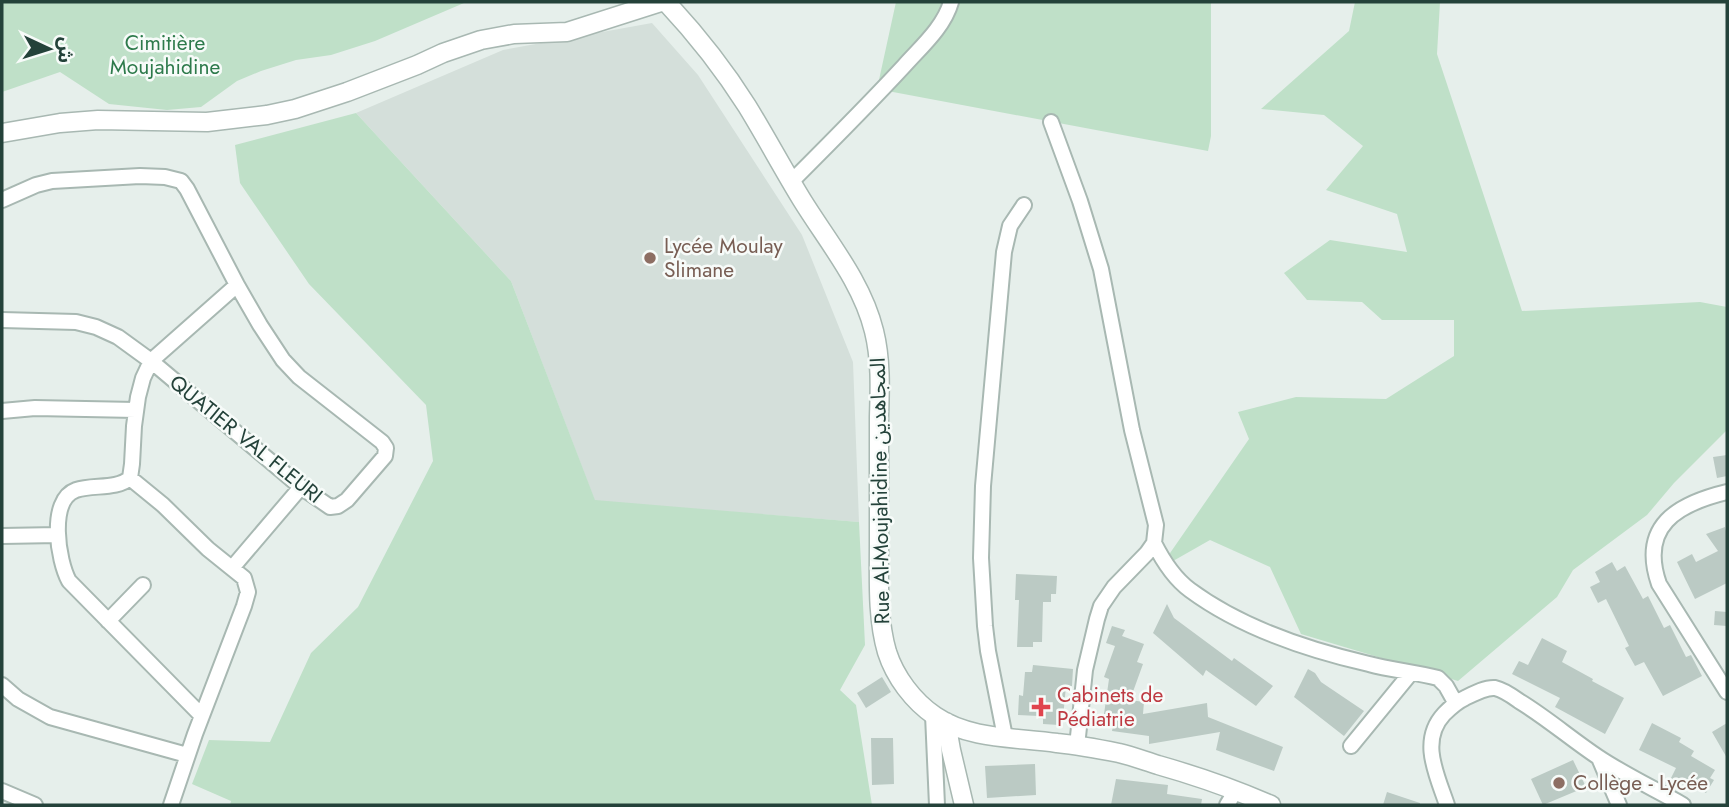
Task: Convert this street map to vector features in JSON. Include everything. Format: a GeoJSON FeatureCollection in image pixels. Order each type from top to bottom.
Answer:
{"type":"FeatureCollection","features":[{"type":"Feature","properties":{"kind":"street"},"geometry":{"type":"LineString","coordinates":[[2,133],[60,123],[98,120],[207,122],[267,115],[347,92],[481,40],[514,34],[567,32],[664,2]]}},
{"type":"Feature","properties":{"kind":"street","name":"Rue Al-Moujahidine المجاهدين"},"geometry":{"type":"LineString","coordinates":[[664,2],[692,30],[747,107],[847,270],[874,331],[879,370],[880,604],[884,637],[891,662],[902,683],[940,718],[960,729],[1119,753],[1210,780],[1232,798],[1271,805]]}},
{"type":"Feature","properties":{"kind":"street"},"geometry":{"type":"LineString","coordinates":[[791,182],[930,38],[947,14],[951,2]]}},
{"type":"Feature","properties":{"kind":"street"},"geometry":{"type":"LineString","coordinates":[[1051,122],[1101,269],[1132,430],[1156,525],[1154,543],[1114,587],[1101,606],[1092,633],[1085,670],[1077,746]]}},
{"type":"Feature","properties":{"kind":"street","name":"QUATIER VAL FLEURI"},"geometry":{"type":"LineString","coordinates":[[2,200],[51,181],[140,176],[173,178],[183,183],[237,285],[283,360],[299,377],[382,442],[386,448],[385,456],[347,500],[338,506],[330,507],[301,488],[152,361],[118,337],[85,324],[65,321],[2,320]]}},
{"type":"Feature","properties":{"kind":"street"},"geometry":{"type":"LineString","coordinates":[[1005,737],[991,675],[985,626],[981,558],[982,511],[1002,265],[1010,226],[1024,205]]}},
{"type":"Feature","properties":{"kind":"street"},"geometry":{"type":"LineString","coordinates":[[130,478],[136,410],[144,378],[152,361],[237,285]]}},
{"type":"Feature","properties":{"kind":"street"},"geometry":{"type":"LineString","coordinates":[[2,411],[35,408],[136,410]]}},
{"type":"Feature","properties":{"kind":"street"},"geometry":{"type":"LineString","coordinates":[[130,478],[119,484],[81,489],[68,494],[60,506],[58,535],[67,578],[202,716]]}},
{"type":"Feature","properties":{"kind":"street"},"geometry":{"type":"LineString","coordinates":[[130,478],[247,582],[247,597],[187,755],[171,805]]}},
{"type":"Feature","properties":{"kind":"street"},"geometry":{"type":"LineString","coordinates":[[232,568],[301,488]]}},
{"type":"Feature","properties":{"kind":"street"},"geometry":{"type":"LineString","coordinates":[[1727,492],[1688,504],[1667,521],[1655,539],[1653,555],[1659,584],[1727,692]]}},
{"type":"Feature","properties":{"kind":"street"},"geometry":{"type":"LineString","coordinates":[[2,536],[58,535]]}},
{"type":"Feature","properties":{"kind":"street"},"geometry":{"type":"LineString","coordinates":[[1154,543],[1166,563],[1188,588],[1238,619],[1342,657],[1438,678],[1446,685],[1455,702]]}},
{"type":"Feature","properties":{"kind":"street"},"geometry":{"type":"LineString","coordinates":[[108,621],[143,585]]}},
{"type":"Feature","properties":{"kind":"street"},"geometry":{"type":"LineString","coordinates":[[1351,746],[1410,674]]}},
{"type":"Feature","properties":{"kind":"street"},"geometry":{"type":"LineString","coordinates":[[2,685],[18,699],[50,717],[187,755]]}},
{"type":"Feature","properties":{"kind":"street"},"geometry":{"type":"LineString","coordinates":[[1447,805],[1434,766],[1431,742],[1436,724],[1455,702],[1492,688],[1499,689],[1542,716],[1599,758],[1683,805]]}},
{"type":"Feature","properties":{"kind":"street"},"geometry":{"type":"LineString","coordinates":[[937,805],[940,718]]}},
{"type":"Feature","properties":{"kind":"street"},"geometry":{"type":"LineString","coordinates":[[940,718],[949,742],[964,805]]}},
{"type":"Feature","properties":{"kind":"street"},"geometry":{"type":"LineString","coordinates":[[1599,758],[1619,805]]}},
{"type":"Feature","properties":{"kind":"street"},"geometry":{"type":"LineString","coordinates":[[2,791],[35,805]]}},
{"type":"Feature","properties":{"kind":"shaded area","name":"Lycée Moulay Slimane"},"geometry":{"type":"Polygon","coordinates":[[[652,23],[698,75],[802,235],[853,362],[859,522],[595,501],[511,281],[356,113],[503,50],[652,23]]]}},
{"type":"Feature","properties":{"kind":"green space","name":"Cimitière Moujahidine"},"geometry":{"type":"Polygon","coordinates":[[[2,2],[526,2],[464,3],[375,41],[331,55],[296,60],[261,71],[237,81],[201,107],[167,110],[109,104],[60,72],[2,92],[2,2]]]}},
{"type":"Feature","properties":{"kind":"green space"},"geometry":{"type":"Polygon","coordinates":[[[896,2],[1211,2],[1211,136],[1208,151],[877,89],[896,2]]]}},
{"type":"Feature","properties":{"kind":"green space"},"geometry":{"type":"Polygon","coordinates":[[[1355,2],[1440,2],[1437,54],[1522,311],[1700,302],[1727,307],[1727,430],[1674,483],[1647,515],[1573,570],[1557,597],[1458,681],[1301,634],[1270,567],[1210,540],[1159,569],[1249,439],[1238,412],[1296,397],[1386,399],[1454,356],[1454,320],[1382,320],[1362,302],[1307,300],[1284,273],[1330,240],[1407,252],[1397,214],[1326,190],[1363,146],[1324,115],[1261,109],[1349,31],[1355,2]]]}},
{"type":"Feature","properties":{"kind":"green space"},"geometry":{"type":"Polygon","coordinates":[[[356,113],[511,281],[595,500],[859,522],[865,645],[840,690],[856,705],[872,805],[230,805],[231,801],[192,784],[209,740],[270,742],[311,653],[358,607],[433,461],[426,405],[309,284],[240,183],[235,145],[356,113]]]}},
{"type":"Feature","properties":{"kind":"building"},"geometry":{"type":"Polygon","coordinates":[[[1727,455],[1727,476],[1717,478],[1713,457],[1727,455]]]}},
{"type":"Feature","properties":{"kind":"building"},"geometry":{"type":"Polygon","coordinates":[[[1725,527],[1727,583],[1695,599],[1677,562],[1692,554],[1696,562],[1718,551],[1706,534],[1725,527]]]}},
{"type":"Feature","properties":{"kind":"building"},"geometry":{"type":"Polygon","coordinates":[[[1612,562],[1617,571],[1625,566],[1643,599],[1648,596],[1664,628],[1670,625],[1686,657],[1691,655],[1702,676],[1663,696],[1644,662],[1635,666],[1625,648],[1629,646],[1606,599],[1598,603],[1590,587],[1600,582],[1595,572],[1612,562]]]}},
{"type":"Feature","properties":{"kind":"building"},"geometry":{"type":"Polygon","coordinates":[[[1016,574],[1057,576],[1056,594],[1051,594],[1051,602],[1043,602],[1042,642],[1033,642],[1033,647],[1017,647],[1019,600],[1015,600],[1016,574]]]}},
{"type":"Feature","properties":{"kind":"building"},"geometry":{"type":"Polygon","coordinates":[[[1167,604],[1174,618],[1232,661],[1234,658],[1273,686],[1256,706],[1206,670],[1203,676],[1153,633],[1167,604]]]}},
{"type":"Feature","properties":{"kind":"building"},"geometry":{"type":"Polygon","coordinates":[[[1715,611],[1727,612],[1727,626],[1714,625],[1715,611]]]}},
{"type":"Feature","properties":{"kind":"building"},"geometry":{"type":"Polygon","coordinates":[[[1112,626],[1125,630],[1122,636],[1144,644],[1137,662],[1143,664],[1130,700],[1144,702],[1143,714],[1207,703],[1208,717],[1283,747],[1274,771],[1216,750],[1220,732],[1149,744],[1149,736],[1112,731],[1115,716],[1104,714],[1109,679],[1104,677],[1115,646],[1106,643],[1112,626]]]}},
{"type":"Feature","properties":{"kind":"building"},"geometry":{"type":"Polygon","coordinates":[[[1542,638],[1567,651],[1562,662],[1624,698],[1605,734],[1555,707],[1560,698],[1512,674],[1519,661],[1528,665],[1542,638]]]}},
{"type":"Feature","properties":{"kind":"building"},"geometry":{"type":"Polygon","coordinates":[[[1033,665],[1073,669],[1072,686],[1066,686],[1063,718],[1059,718],[1059,725],[1043,724],[1043,719],[1038,719],[1039,716],[1018,715],[1019,695],[1023,696],[1025,672],[1032,672],[1033,665]]]}},
{"type":"Feature","properties":{"kind":"building"},"geometry":{"type":"Polygon","coordinates":[[[1308,669],[1315,673],[1321,682],[1364,711],[1344,736],[1294,697],[1308,669]]]}},
{"type":"Feature","properties":{"kind":"building"},"geometry":{"type":"Polygon","coordinates":[[[882,677],[891,692],[866,708],[857,693],[882,677]]]}},
{"type":"Feature","properties":{"kind":"building"},"geometry":{"type":"Polygon","coordinates":[[[1652,723],[1681,738],[1679,742],[1694,751],[1691,756],[1715,770],[1710,778],[1714,780],[1706,793],[1691,784],[1689,788],[1671,778],[1676,768],[1639,750],[1652,723]]]}},
{"type":"Feature","properties":{"kind":"building"},"geometry":{"type":"Polygon","coordinates":[[[1727,723],[1727,758],[1712,732],[1727,723]]]}},
{"type":"Feature","properties":{"kind":"building"},"geometry":{"type":"Polygon","coordinates":[[[871,738],[893,738],[894,784],[872,785],[871,738]]]}},
{"type":"Feature","properties":{"kind":"building","name":"Collège - Lycée"},"geometry":{"type":"Polygon","coordinates":[[[1573,760],[1586,787],[1543,805],[1531,779],[1573,760]]]}},
{"type":"Feature","properties":{"kind":"building"},"geometry":{"type":"Polygon","coordinates":[[[1035,764],[1036,795],[987,798],[985,766],[1035,764]]]}},
{"type":"Feature","properties":{"kind":"building"},"geometry":{"type":"Polygon","coordinates":[[[1116,779],[1168,785],[1167,794],[1202,799],[1201,805],[1111,805],[1116,779]]]}},
{"type":"Feature","properties":{"kind":"building"},"geometry":{"type":"Polygon","coordinates":[[[1387,792],[1420,803],[1420,805],[1383,805],[1387,792]]]}},
{"type":"Feature","properties":{"kind":"place","name":"Lycée Moulay Slimane"},"geometry":{"type":"Point","coordinates":[650,258]}},
{"type":"Feature","properties":{"kind":"place","name":"Cabinets de Pédiatrie"},"geometry":{"type":"Point","coordinates":[1041,707]}},
{"type":"Feature","properties":{"kind":"place","name":"Collège - Lycée"},"geometry":{"type":"Point","coordinates":[1559,783]}}]}
